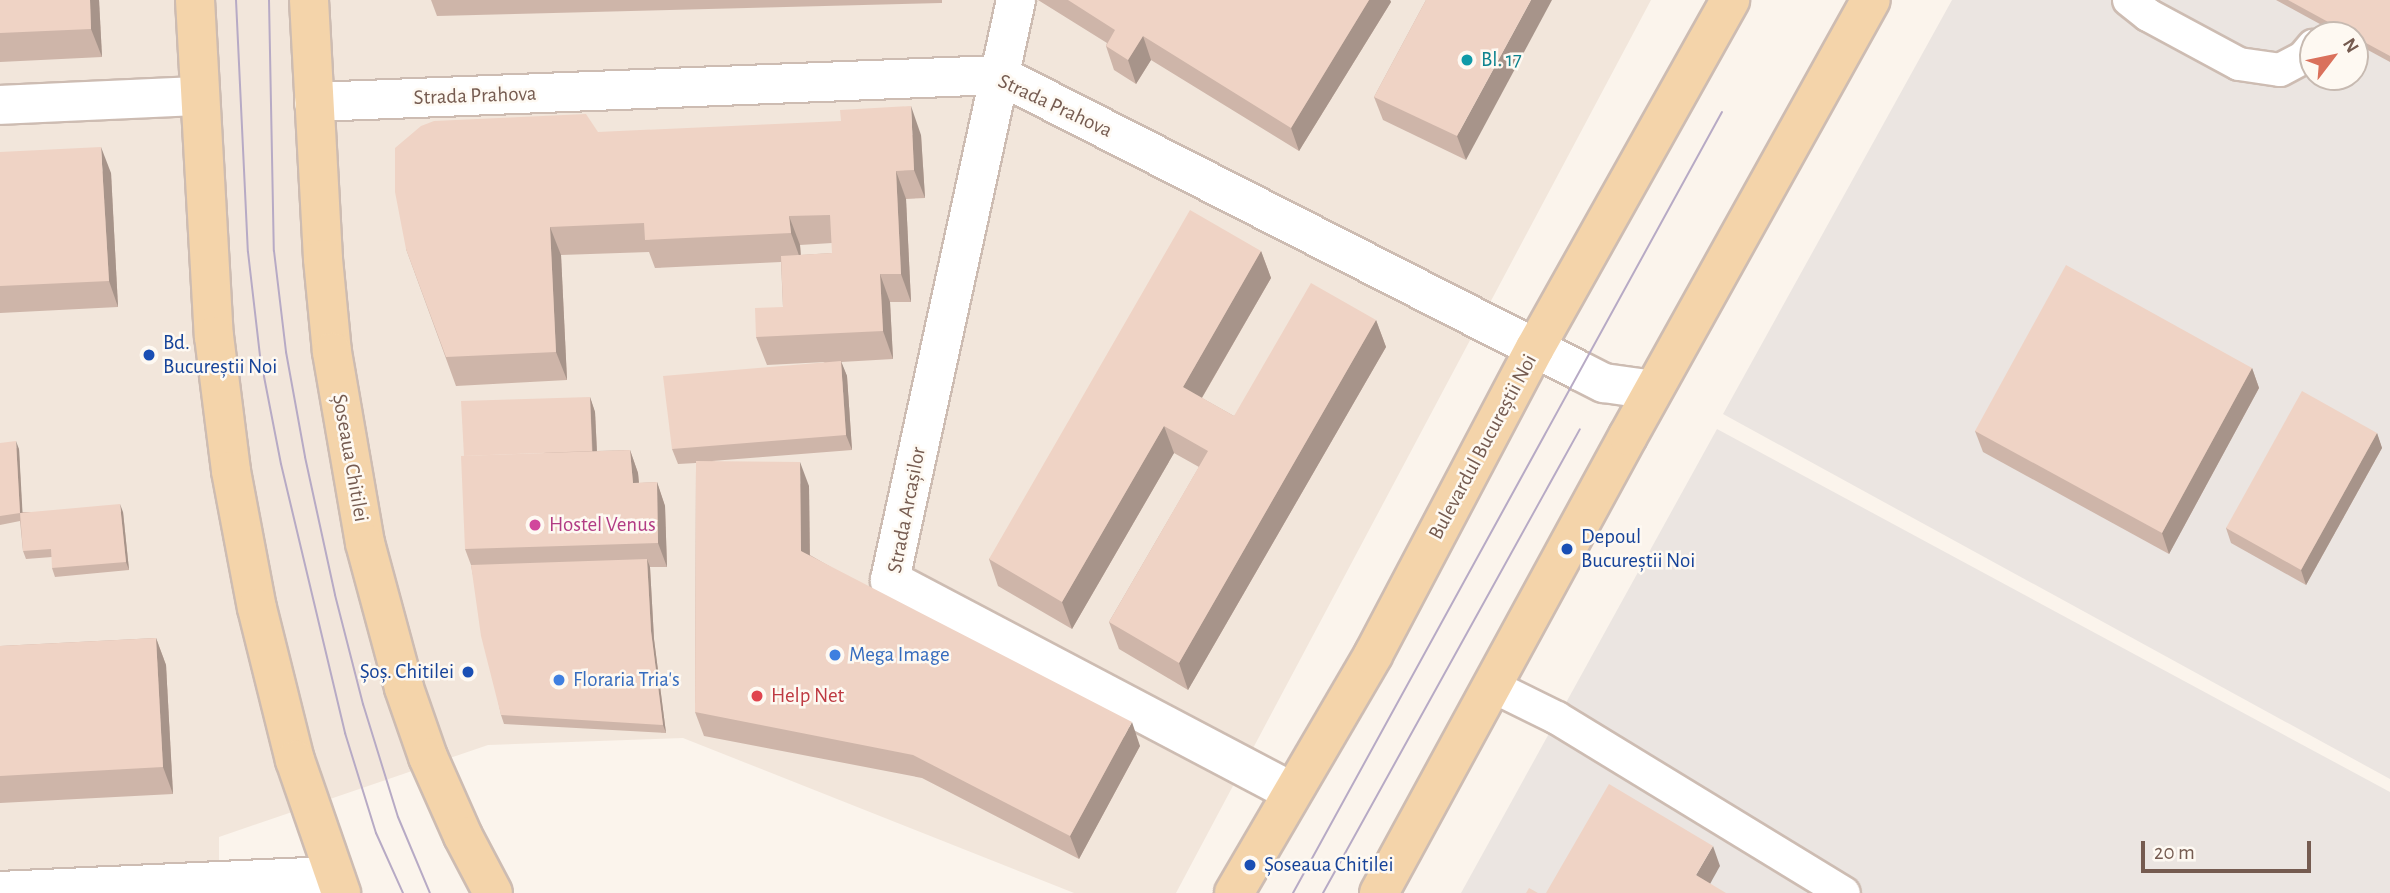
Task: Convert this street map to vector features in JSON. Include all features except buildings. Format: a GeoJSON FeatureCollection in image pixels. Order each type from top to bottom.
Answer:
{"type":"FeatureCollection","features":[{"type":"Feature","properties":{"kind":"main road"},"geometry":{"type":"LineString","coordinates":[[195,0],[214,336],[231,471],[257,608],[295,760],[337,885]]}},
{"type":"Feature","properties":{"kind":"main road","name":"Șoseaua Chitilei"},"geometry":{"type":"LineString","coordinates":[[309,0],[323,259],[332,352],[365,543],[404,688],[428,757],[493,893]]}},
{"type":"Feature","properties":{"kind":"main road","name":"Bulevardul Bucureștii Noi"},"geometry":{"type":"LineString","coordinates":[[1234,893],[1291,791],[1373,655],[1535,348],[1730,0]]}},
{"type":"Feature","properties":{"kind":"main road"},"geometry":{"type":"LineString","coordinates":[[1380,893],[1653,390],[1871,0]]}},
{"type":"Feature","properties":{"kind":"street","name":"Strada Arcașilor"},"geometry":{"type":"LineString","coordinates":[[1016,0],[890,580],[1291,791]]}},
{"type":"Feature","properties":{"kind":"street","name":"Strada Prahova"},"geometry":{"type":"LineString","coordinates":[[314,102],[999,75],[1604,383],[1653,390]]}},
{"type":"Feature","properties":{"kind":"street"},"geometry":{"type":"LineString","coordinates":[[0,105],[200,96]]}},
{"type":"Feature","properties":{"kind":"street"},"geometry":{"type":"LineString","coordinates":[[0,891],[337,885]]}},
{"type":"Feature","properties":{"kind":"lane"},"geometry":{"type":"LineString","coordinates":[[2129,0],[2148,15],[2239,64],[2280,70],[2299,60]]}},
{"type":"Feature","properties":{"kind":"lane"},"geometry":{"type":"LineString","coordinates":[[1492,686],[1557,718],[1844,893]]}},
{"type":"Feature","properties":{"kind":"shaded area"},"geometry":{"type":"Polygon","coordinates":[[[0,0],[1651,0],[1176,893],[1074,893],[683,738],[488,745],[219,837],[219,893],[0,893],[0,0]]]}},
{"type":"Feature","properties":{"kind":"shaded area"},"geometry":{"type":"Polygon","coordinates":[[[1952,0],[2390,0],[2390,779],[1723,414],[1952,0]]]}},
{"type":"Feature","properties":{"kind":"shaded area"},"geometry":{"type":"Polygon","coordinates":[[[1717,429],[2390,792],[2390,893],[1461,893],[1717,429]]]}},
{"type":"Feature","properties":{"kind":"tram line"},"geometry":{"type":"LineString","coordinates":[[236,0],[248,252],[260,356],[281,464],[345,733],[376,833],[403,893]]}},
{"type":"Feature","properties":{"kind":"tram line"},"geometry":{"type":"LineString","coordinates":[[269,0],[274,251],[286,352],[305,457],[335,595],[363,704],[398,817],[430,893]]}},
{"type":"Feature","properties":{"kind":"tram line"},"geometry":{"type":"LineString","coordinates":[[1293,893],[1722,112]]}},
{"type":"Feature","properties":{"kind":"tram line"},"geometry":{"type":"LineString","coordinates":[[1323,893],[1580,429]]}},
{"type":"Feature","properties":{"kind":"place","name":"Bl. 17"},"geometry":{"type":"Point","coordinates":[1467,60]}},
{"type":"Feature","properties":{"kind":"place","name":"Bd. Bucureștii Noi"},"geometry":{"type":"Point","coordinates":[149,355]}},
{"type":"Feature","properties":{"kind":"place","name":"Hostel Venus"},"geometry":{"type":"Point","coordinates":[535,525]}},
{"type":"Feature","properties":{"kind":"place","name":"Depoul Bucureștii Noi"},"geometry":{"type":"Point","coordinates":[1567,549]}},
{"type":"Feature","properties":{"kind":"place","name":"Mega Image"},"geometry":{"type":"Point","coordinates":[835,655]}},
{"type":"Feature","properties":{"kind":"place","name":"Șoș. Chitilei"},"geometry":{"type":"Point","coordinates":[468,672]}},
{"type":"Feature","properties":{"kind":"place","name":"Floraria Tria's"},"geometry":{"type":"Point","coordinates":[559,680]}},
{"type":"Feature","properties":{"kind":"place","name":"Help Net"},"geometry":{"type":"Point","coordinates":[757,696]}},
{"type":"Feature","properties":{"kind":"place","name":"Șoseaua Chitilei"},"geometry":{"type":"Point","coordinates":[1250,865]}}]}
